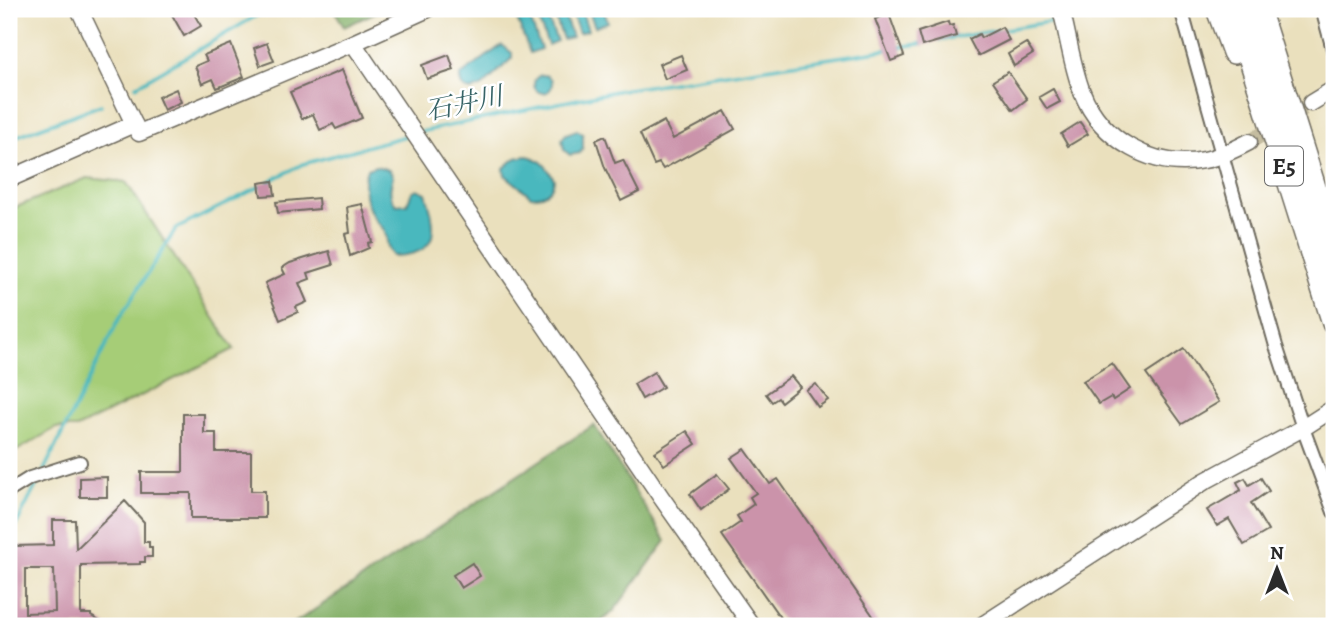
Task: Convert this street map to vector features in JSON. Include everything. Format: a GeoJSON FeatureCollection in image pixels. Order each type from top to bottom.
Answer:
{"type":"FeatureCollection","features":[{"type":"Feature","properties":{"kind":"highway"},"geometry":{"type":"LineString","coordinates":[[1218,9],[1318,275]]}},
{"type":"Feature","properties":{"kind":"highway","name":"E5"},"geometry":{"type":"LineString","coordinates":[[1235,9],[1334,323]]}},
{"type":"Feature","properties":{"kind":"highway","name":"E5"},"geometry":{"type":"LineString","coordinates":[[1258,9],[1334,251]]}},
{"type":"Feature","properties":{"kind":"highway"},"geometry":{"type":"LineString","coordinates":[[1273,9],[1311,180]]}},
{"type":"Feature","properties":{"kind":"street"},"geometry":{"type":"LineString","coordinates":[[79,9],[139,133],[428,9]]}},
{"type":"Feature","properties":{"kind":"street"},"geometry":{"type":"LineString","coordinates":[[1061,9],[1082,93],[1095,118],[1128,147],[1148,157],[1178,162],[1202,161],[1223,155],[1249,142]]}},
{"type":"Feature","properties":{"kind":"street"},"geometry":{"type":"LineString","coordinates":[[1181,9],[1276,346],[1334,512]]}},
{"type":"Feature","properties":{"kind":"street"},"geometry":{"type":"LineString","coordinates":[[1322,9],[1334,53]]}},
{"type":"Feature","properties":{"kind":"street"},"geometry":{"type":"LineString","coordinates":[[353,43],[661,497],[752,626]]}},
{"type":"Feature","properties":{"kind":"street"},"geometry":{"type":"LineString","coordinates":[[1311,103],[1334,89]]}},
{"type":"Feature","properties":{"kind":"street"},"geometry":{"type":"LineString","coordinates":[[9,179],[134,124]]}},
{"type":"Feature","properties":{"kind":"street"},"geometry":{"type":"LineString","coordinates":[[981,626],[1205,481],[1303,428],[1334,408]]}},
{"type":"Feature","properties":{"kind":"street"},"geometry":{"type":"LineString","coordinates":[[9,491],[30,478],[80,462]]}},
{"type":"Feature","properties":{"kind":"green space"},"geometry":{"type":"Polygon","coordinates":[[[334,9],[383,9],[344,27],[334,9]]]}},
{"type":"Feature","properties":{"kind":"green space"},"geometry":{"type":"Polygon","coordinates":[[[87,178],[126,182],[234,349],[77,428],[56,428],[9,455],[9,210],[87,178]]]}},
{"type":"Feature","properties":{"kind":"green space"},"geometry":{"type":"Polygon","coordinates":[[[594,425],[666,541],[613,612],[595,626],[290,626],[594,425]]]}},
{"type":"Feature","properties":{"kind":"water"},"geometry":{"type":"Polygon","coordinates":[[[534,9],[544,9],[557,41],[548,45],[534,9]]]}},
{"type":"Feature","properties":{"kind":"water"},"geometry":{"type":"Polygon","coordinates":[[[552,9],[562,9],[572,37],[563,39],[552,9]]]}},
{"type":"Feature","properties":{"kind":"water"},"geometry":{"type":"Polygon","coordinates":[[[570,9],[581,9],[588,30],[579,33],[570,9]]]}},
{"type":"Feature","properties":{"kind":"water"},"geometry":{"type":"Polygon","coordinates":[[[588,9],[603,9],[608,22],[595,27],[588,9]]]}},
{"type":"Feature","properties":{"kind":"water"},"geometry":{"type":"Polygon","coordinates":[[[528,14],[541,49],[530,53],[517,19],[528,14]]]}},
{"type":"Feature","properties":{"kind":"water"},"geometry":{"type":"Polygon","coordinates":[[[502,45],[512,53],[512,58],[483,86],[471,91],[464,87],[460,76],[502,45]]]}},
{"type":"Feature","properties":{"kind":"water"},"geometry":{"type":"Polygon","coordinates":[[[543,75],[549,78],[552,84],[549,90],[543,93],[537,90],[534,84],[537,78],[543,75]]]}},
{"type":"Feature","properties":{"kind":"water"},"geometry":{"type":"Polygon","coordinates":[[[577,130],[583,134],[583,148],[580,153],[570,155],[564,150],[562,139],[566,134],[577,130]]]}},
{"type":"Feature","properties":{"kind":"water"},"geometry":{"type":"Polygon","coordinates":[[[527,156],[544,164],[554,179],[552,187],[539,196],[531,196],[505,175],[504,168],[516,158],[527,156]]]}},
{"type":"Feature","properties":{"kind":"water"},"geometry":{"type":"Polygon","coordinates":[[[376,166],[389,170],[393,176],[390,191],[396,205],[407,204],[412,192],[417,189],[426,193],[433,229],[432,238],[420,251],[393,256],[389,250],[384,230],[373,216],[365,196],[367,169],[376,166]]]}},
{"type":"Feature","properties":{"kind":"building"},"geometry":{"type":"Polygon","coordinates":[[[179,9],[191,9],[201,26],[184,36],[171,13],[179,9]]]}},
{"type":"Feature","properties":{"kind":"building"},"geometry":{"type":"Polygon","coordinates":[[[889,14],[904,56],[891,61],[875,19],[889,14]]]}},
{"type":"Feature","properties":{"kind":"building"},"geometry":{"type":"Polygon","coordinates":[[[948,22],[949,26],[953,25],[956,36],[922,46],[918,32],[948,22]]]}},
{"type":"Feature","properties":{"kind":"building"},"geometry":{"type":"Polygon","coordinates":[[[1002,27],[1009,40],[978,56],[969,39],[979,34],[981,38],[1002,27]]]}},
{"type":"Feature","properties":{"kind":"building"},"geometry":{"type":"Polygon","coordinates":[[[267,43],[274,61],[260,66],[254,48],[267,43]]]}},
{"type":"Feature","properties":{"kind":"building"},"geometry":{"type":"Polygon","coordinates":[[[1026,43],[1033,54],[1014,66],[1008,54],[1026,43]]]}},
{"type":"Feature","properties":{"kind":"building"},"geometry":{"type":"Polygon","coordinates":[[[231,44],[244,77],[217,88],[213,79],[202,84],[195,66],[207,61],[204,55],[231,44]]]}},
{"type":"Feature","properties":{"kind":"building"},"geometry":{"type":"Polygon","coordinates":[[[449,55],[454,70],[427,79],[422,65],[449,55]]]}},
{"type":"Feature","properties":{"kind":"building"},"geometry":{"type":"Polygon","coordinates":[[[681,55],[687,70],[665,79],[659,64],[681,55]]]}},
{"type":"Feature","properties":{"kind":"building"},"geometry":{"type":"Polygon","coordinates":[[[342,70],[362,118],[336,129],[333,124],[320,130],[313,114],[302,119],[290,92],[342,70]]]}},
{"type":"Feature","properties":{"kind":"building"},"geometry":{"type":"Polygon","coordinates":[[[1008,72],[1027,99],[1013,110],[993,81],[1008,72]]]}},
{"type":"Feature","properties":{"kind":"building"},"geometry":{"type":"Polygon","coordinates":[[[176,89],[181,102],[164,110],[158,97],[176,89]]]}},
{"type":"Feature","properties":{"kind":"building"},"geometry":{"type":"Polygon","coordinates":[[[1053,89],[1060,102],[1047,109],[1039,97],[1053,89]]]}},
{"type":"Feature","properties":{"kind":"building"},"geometry":{"type":"Polygon","coordinates":[[[725,111],[735,129],[663,169],[659,163],[654,165],[640,134],[664,121],[673,139],[725,111]]]}},
{"type":"Feature","properties":{"kind":"building"},"geometry":{"type":"Polygon","coordinates":[[[1080,122],[1088,134],[1068,146],[1061,134],[1080,122]]]}},
{"type":"Feature","properties":{"kind":"building"},"geometry":{"type":"Polygon","coordinates":[[[605,136],[615,163],[623,160],[639,192],[621,201],[605,168],[596,140],[605,136]]]}},
{"type":"Feature","properties":{"kind":"building"},"geometry":{"type":"Polygon","coordinates":[[[273,181],[275,195],[261,196],[259,183],[273,181]]]}},
{"type":"Feature","properties":{"kind":"building"},"geometry":{"type":"Polygon","coordinates":[[[318,198],[319,209],[278,213],[276,202],[318,198]]]}},
{"type":"Feature","properties":{"kind":"building"},"geometry":{"type":"Polygon","coordinates":[[[362,204],[372,242],[368,243],[369,248],[350,256],[345,234],[350,233],[347,207],[362,204]]]}},
{"type":"Feature","properties":{"kind":"building"},"geometry":{"type":"Polygon","coordinates":[[[329,251],[333,265],[308,273],[310,279],[299,283],[307,302],[296,307],[298,312],[280,320],[265,283],[285,274],[282,268],[290,263],[329,251]]]}},
{"type":"Feature","properties":{"kind":"building"},"geometry":{"type":"Polygon","coordinates":[[[1184,349],[1219,402],[1182,424],[1146,374],[1184,349]]]}},
{"type":"Feature","properties":{"kind":"building"},"geometry":{"type":"Polygon","coordinates":[[[1112,363],[1130,389],[1113,400],[1111,397],[1099,404],[1083,381],[1112,363]]]}},
{"type":"Feature","properties":{"kind":"building"},"geometry":{"type":"Polygon","coordinates":[[[654,372],[663,387],[642,399],[634,384],[654,372]]]}},
{"type":"Feature","properties":{"kind":"building"},"geometry":{"type":"Polygon","coordinates":[[[791,376],[800,387],[781,402],[778,398],[772,402],[766,394],[791,376]]]}},
{"type":"Feature","properties":{"kind":"building"},"geometry":{"type":"Polygon","coordinates":[[[816,384],[828,400],[818,407],[806,390],[816,384]]]}},
{"type":"Feature","properties":{"kind":"building"},"geometry":{"type":"Polygon","coordinates":[[[183,414],[204,414],[204,433],[216,433],[216,452],[251,452],[251,491],[265,491],[265,518],[191,518],[191,493],[141,493],[141,472],[183,472],[183,414]]]}},
{"type":"Feature","properties":{"kind":"building"},"geometry":{"type":"Polygon","coordinates":[[[687,431],[696,444],[664,465],[655,452],[687,431]]]}},
{"type":"Feature","properties":{"kind":"building"},"geometry":{"type":"Polygon","coordinates":[[[745,449],[770,484],[778,479],[880,626],[786,626],[722,535],[741,522],[737,516],[754,504],[750,497],[756,493],[731,458],[745,449]]]}},
{"type":"Feature","properties":{"kind":"building"},"geometry":{"type":"Polygon","coordinates":[[[717,474],[729,489],[701,510],[690,494],[717,474]]]}},
{"type":"Feature","properties":{"kind":"building"},"geometry":{"type":"Polygon","coordinates":[[[107,477],[107,497],[80,497],[80,478],[107,477]]]}},
{"type":"Feature","properties":{"kind":"building"},"geometry":{"type":"Polygon","coordinates":[[[1245,478],[1249,485],[1261,478],[1269,491],[1251,503],[1268,531],[1244,545],[1229,519],[1217,526],[1207,510],[1241,490],[1237,482],[1245,478]]]}},
{"type":"Feature","properties":{"kind":"building"},"geometry":{"type":"Polygon","coordinates":[[[125,501],[144,522],[144,542],[149,542],[149,547],[152,547],[152,557],[145,557],[145,562],[140,564],[81,565],[81,614],[91,614],[108,626],[9,626],[9,549],[14,549],[14,546],[53,545],[53,520],[75,520],[76,549],[125,501]],[[25,569],[25,613],[55,612],[54,569],[25,569]]]}},
{"type":"Feature","properties":{"kind":"building"},"geometry":{"type":"Polygon","coordinates":[[[472,563],[480,576],[461,588],[453,575],[472,563]]]}},
{"type":"Feature","properties":{"kind":"waterway"},"geometry":{"type":"LineString","coordinates":[[136,86],[268,9]]}},
{"type":"Feature","properties":{"kind":"waterway","name":"石井川"},"geometry":{"type":"LineString","coordinates":[[1068,19],[1124,9]]}},
{"type":"Feature","properties":{"kind":"waterway","name":"石井川"},"geometry":{"type":"LineString","coordinates":[[940,40],[1060,20]]}},
{"type":"Feature","properties":{"kind":"waterway","name":"石井川"},"geometry":{"type":"LineString","coordinates":[[899,47],[926,43]]}},
{"type":"Feature","properties":{"kind":"waterway","name":"石井川"},"geometry":{"type":"LineString","coordinates":[[420,132],[621,90],[891,49]]}},
{"type":"Feature","properties":{"kind":"waterway"},"geometry":{"type":"LineString","coordinates":[[9,139],[101,105]]}},
{"type":"Feature","properties":{"kind":"waterway","name":"石井川"},"geometry":{"type":"LineString","coordinates":[[268,182],[303,164],[409,135]]}},
{"type":"Feature","properties":{"kind":"waterway","name":"石井川"},"geometry":{"type":"LineString","coordinates":[[44,470],[119,319],[176,229],[261,186]]}},
{"type":"Feature","properties":{"kind":"waterway","name":"石井川"},"geometry":{"type":"LineString","coordinates":[[9,539],[39,480]]}},
{"type":"Feature","properties":{"kind":"tunnel"},"geometry":{"type":"LineString","coordinates":[[1249,142],[1311,103]]}}]}
